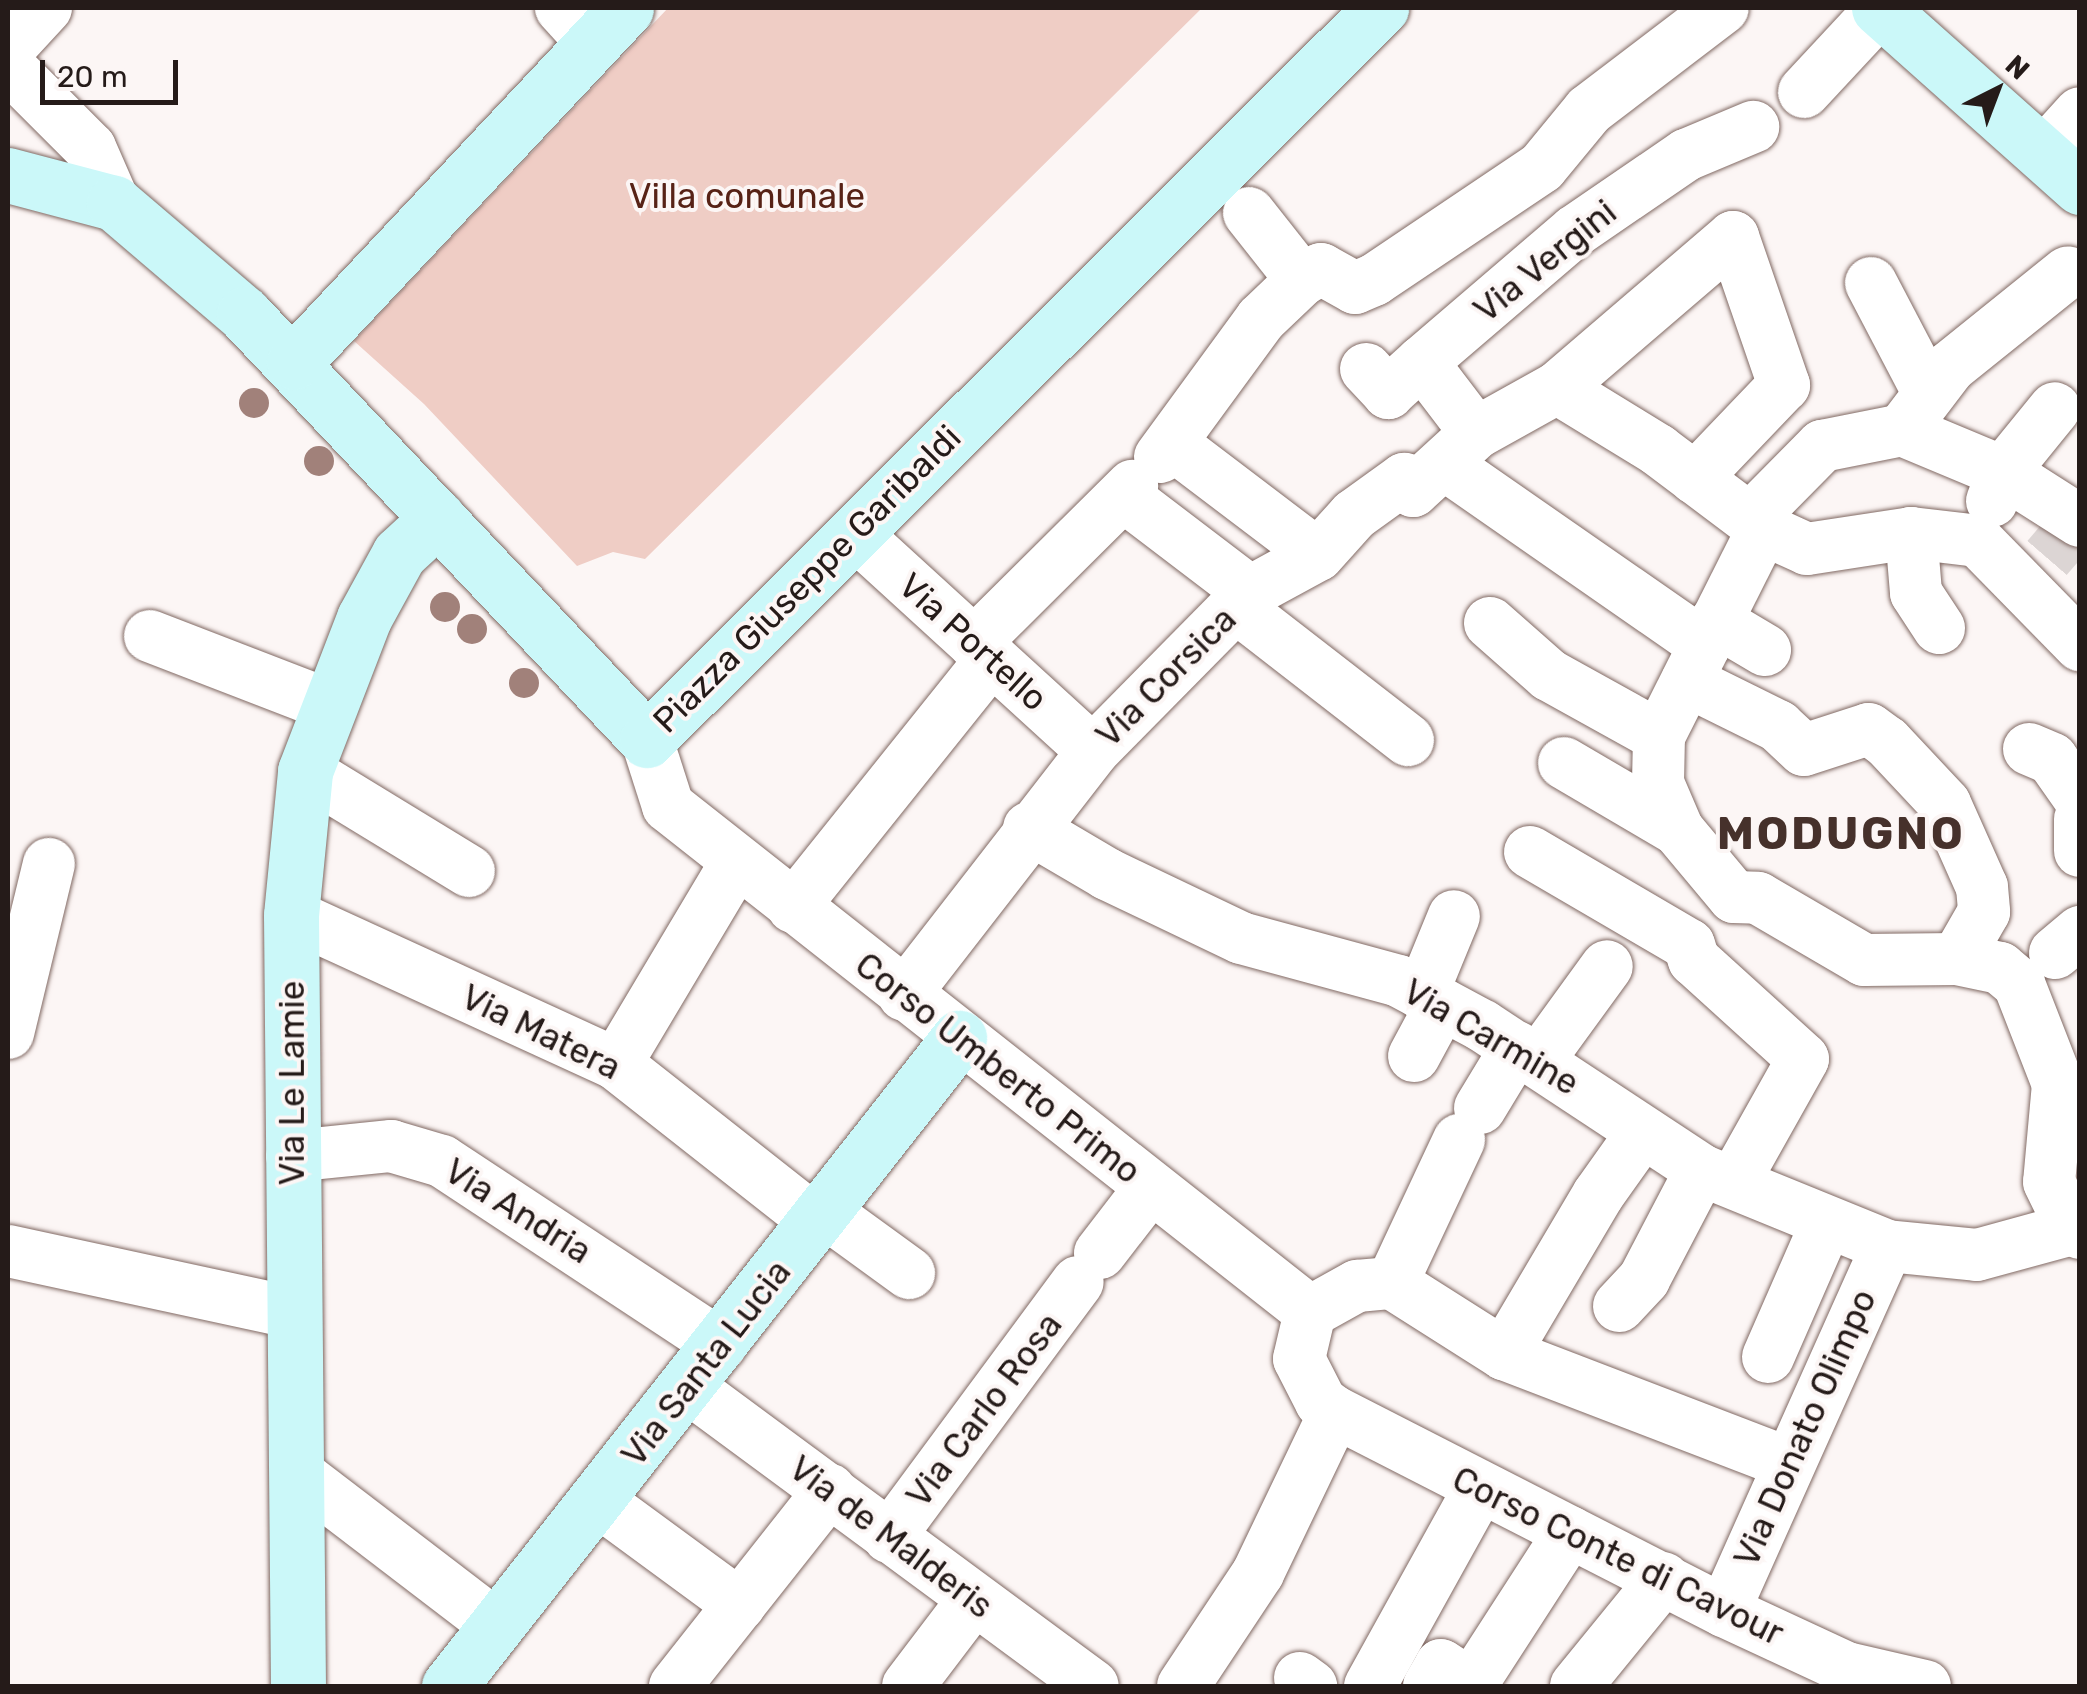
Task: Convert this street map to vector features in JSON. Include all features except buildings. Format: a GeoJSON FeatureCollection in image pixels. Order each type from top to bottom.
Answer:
{"type":"FeatureCollection","features":[{"type":"Feature","properties":{"kind":"street"},"geometry":{"type":"LineString","coordinates":[[8,49],[46,8]]}},
{"type":"Feature","properties":{"kind":"street","name":"Piazza Giuseppe Garibaldi"},"geometry":{"type":"LineString","coordinates":[[114,203],[294,362],[647,740],[1381,8]]}},
{"type":"Feature","properties":{"kind":"street"},"geometry":{"type":"LineString","coordinates":[[794,907],[983,651],[1147,471],[1261,319],[1302,280],[1321,269],[1355,288],[1374,280],[1542,166],[1589,110],[1723,8]]}},
{"type":"Feature","properties":{"kind":"street"},"geometry":{"type":"LineString","coordinates":[[1804,92],[1880,8],[2061,170],[2080,114]]}},
{"type":"Feature","properties":{"kind":"street"},"geometry":{"type":"LineString","coordinates":[[294,362],[593,19]]}},
{"type":"Feature","properties":{"kind":"street"},"geometry":{"type":"LineString","coordinates":[[8,66],[90,148],[114,203]]}},
{"type":"Feature","properties":{"kind":"street","name":"Via Vergini"},"geometry":{"type":"LineString","coordinates":[[1366,369],[1388,394],[1575,231],[1686,155],[1754,127]]}},
{"type":"Feature","properties":{"kind":"street"},"geometry":{"type":"LineString","coordinates":[[1542,166],[1575,231]]}},
{"type":"Feature","properties":{"kind":"street"},"geometry":{"type":"LineString","coordinates":[[8,175],[114,203]]}},
{"type":"Feature","properties":{"kind":"street"},"geometry":{"type":"LineString","coordinates":[[1249,214],[1302,280]]}},
{"type":"Feature","properties":{"kind":"street"},"geometry":{"type":"LineString","coordinates":[[1461,449],[1557,388],[1733,237],[1784,385],[1695,478]]}},
{"type":"Feature","properties":{"kind":"street"},"geometry":{"type":"LineString","coordinates":[[2068,272],[1950,367],[1916,412],[1822,446],[1757,524],[1659,736],[1658,783],[1678,830],[1734,897],[1758,898],[1864,960],[1957,959],[2000,968],[2046,961],[2058,1084],[2050,1182],[2076,1231]]}},
{"type":"Feature","properties":{"kind":"street"},"geometry":{"type":"LineString","coordinates":[[1870,283],[1916,412],[2004,472],[2049,554],[2080,645]]}},
{"type":"Feature","properties":{"kind":"street"},"geometry":{"type":"LineString","coordinates":[[1422,362],[1461,449],[1702,649],[1804,750],[1869,729],[1888,742],[1945,804],[1982,887],[1984,912],[1957,959]]}},
{"type":"Feature","properties":{"kind":"street"},"geometry":{"type":"LineString","coordinates":[[1557,388],[1695,478],[1757,524],[1807,549],[1911,534],[2049,554]]}},
{"type":"Feature","properties":{"kind":"street"},"geometry":{"type":"LineString","coordinates":[[1978,542],[2004,472],[2055,408]]}},
{"type":"Feature","properties":{"kind":"street","name":"Via Corsica"},"geometry":{"type":"LineString","coordinates":[[904,995],[1029,828],[1093,751],[1242,600],[1318,555],[1354,515],[1404,480],[1413,491],[1461,449]]}},
{"type":"Feature","properties":{"kind":"street"},"geometry":{"type":"LineString","coordinates":[[1147,471],[1318,555]]}},
{"type":"Feature","properties":{"kind":"street"},"geometry":{"type":"LineString","coordinates":[[1147,471],[1242,600],[1408,740]]}},
{"type":"Feature","properties":{"kind":"street","name":"Via Le Lamie"},"geometry":{"type":"LineString","coordinates":[[298,1686],[290,915],[305,771],[326,704],[399,554],[438,518]]}},
{"type":"Feature","properties":{"kind":"street","name":"Via Portello"},"geometry":{"type":"LineString","coordinates":[[854,533],[1093,751]]}},
{"type":"Feature","properties":{"kind":"street"},"geometry":{"type":"LineString","coordinates":[[1911,534],[1916,593],[1938,628]]}},
{"type":"Feature","properties":{"kind":"street"},"geometry":{"type":"LineString","coordinates":[[1490,623],[1549,675],[1659,736]]}},
{"type":"Feature","properties":{"kind":"street"},"geometry":{"type":"LineString","coordinates":[[150,636],[326,704]]}},
{"type":"Feature","properties":{"kind":"street"},"geometry":{"type":"LineString","coordinates":[[1702,649],[1765,650]]}},
{"type":"Feature","properties":{"kind":"street","name":"Corso Umberto Primo"},"geometry":{"type":"LineString","coordinates":[[647,740],[668,806],[1310,1312]]}},
{"type":"Feature","properties":{"kind":"street"},"geometry":{"type":"LineString","coordinates":[[2029,749],[2052,759],[2078,828]]}},
{"type":"Feature","properties":{"kind":"street"},"geometry":{"type":"LineString","coordinates":[[1564,763],[1678,830]]}},
{"type":"Feature","properties":{"kind":"street"},"geometry":{"type":"LineString","coordinates":[[305,771],[469,870]]}},
{"type":"Feature","properties":{"kind":"street","name":"Via Carmine"},"geometry":{"type":"LineString","coordinates":[[1029,828],[1107,874],[1242,938],[1399,982],[1527,1054],[1642,1133],[1717,1176],[1887,1246],[1977,1256],[2076,1231]]}},
{"type":"Feature","properties":{"kind":"street"},"geometry":{"type":"LineString","coordinates":[[1530,852],[1689,944],[1694,960],[1803,1059],[1644,1278],[1619,1306]]}},
{"type":"Feature","properties":{"kind":"street"},"geometry":{"type":"LineString","coordinates":[[616,1064],[736,861]]}},
{"type":"Feature","properties":{"kind":"street"},"geometry":{"type":"LineString","coordinates":[[8,1033],[49,864]]}},
{"type":"Feature","properties":{"kind":"street"},"geometry":{"type":"LineString","coordinates":[[1689,944],[1734,897]]}},
{"type":"Feature","properties":{"kind":"street","name":"Via Matera"},"geometry":{"type":"LineString","coordinates":[[290,915],[616,1064],[821,1217],[909,1273]]}},
{"type":"Feature","properties":{"kind":"street"},"geometry":{"type":"LineString","coordinates":[[1414,1056],[1454,916]]}},
{"type":"Feature","properties":{"kind":"street"},"geometry":{"type":"LineString","coordinates":[[1392,1283],[1470,1124],[1527,1054],[1608,966]]}},
{"type":"Feature","properties":{"kind":"street","name":"Via Santa Lucia"},"geometry":{"type":"LineString","coordinates":[[449,1686],[960,1038]]}},
{"type":"Feature","properties":{"kind":"street"},"geometry":{"type":"LineString","coordinates":[[1504,1354],[1598,1195],[1642,1133]]}},
{"type":"Feature","properties":{"kind":"street","name":"Via Andria"},"geometry":{"type":"LineString","coordinates":[[292,1156],[391,1146],[442,1161],[721,1344]]}},
{"type":"Feature","properties":{"kind":"street","name":"Via Carlo Rosa"},"geometry":{"type":"LineString","coordinates":[[890,1537],[1150,1188]]}},
{"type":"Feature","properties":{"kind":"street"},"geometry":{"type":"LineString","coordinates":[[1768,1357],[1828,1222]]}},
{"type":"Feature","properties":{"kind":"street","name":"Via Donato Olimpo"},"geometry":{"type":"LineString","coordinates":[[1724,1611],[1887,1246]]}},
{"type":"Feature","properties":{"kind":"street"},"geometry":{"type":"LineString","coordinates":[[8,1251],[294,1313]]}},
{"type":"Feature","properties":{"kind":"street"},"geometry":{"type":"LineString","coordinates":[[1183,1686],[1258,1573],[1328,1407],[1299,1358],[1310,1312],[1357,1286],[1392,1283],[1504,1354],[1788,1463]]}},
{"type":"Feature","properties":{"kind":"street","name":"Via de Malderis"},"geometry":{"type":"LineString","coordinates":[[688,1387],[1093,1686]]}},
{"type":"Feature","properties":{"kind":"street","name":"Corso Conte di Cavour"},"geometry":{"type":"LineString","coordinates":[[1328,1407],[1479,1489],[1664,1578],[1841,1677],[1925,1686]]}},
{"type":"Feature","properties":{"kind":"street"},"geometry":{"type":"LineString","coordinates":[[297,1472],[496,1626]]}},
{"type":"Feature","properties":{"kind":"street"},"geometry":{"type":"LineString","coordinates":[[1377,1685],[1479,1489]]}},
{"type":"Feature","properties":{"kind":"street"},"geometry":{"type":"LineString","coordinates":[[676,1686],[830,1490]]}},
{"type":"Feature","properties":{"kind":"street"},"geometry":{"type":"LineString","coordinates":[[597,1500],[740,1605]]}},
{"type":"Feature","properties":{"kind":"street"},"geometry":{"type":"LineString","coordinates":[[1429,1686],[1442,1666],[1472,1686],[1570,1532]]}},
{"type":"Feature","properties":{"kind":"street"},"geometry":{"type":"LineString","coordinates":[[1576,1686],[1664,1578]]}},
{"type":"Feature","properties":{"kind":"street"},"geometry":{"type":"LineString","coordinates":[[908,1686],[974,1600]]}},
{"type":"Feature","properties":{"kind":"green space","name":"Villa comunale"},"geometry":{"type":"Polygon","coordinates":[[[668,8],[1202,8],[645,559],[613,552],[577,566],[424,404],[354,341],[668,8]]]}},
{"type":"Feature","properties":{"kind":"tunnel"},"geometry":{"type":"LineString","coordinates":[[2047,558],[2079,521]]}},
{"type":"Feature","properties":{"kind":"district","name":"MODUGNO"},"geometry":{"type":"Point","coordinates":[1841,834]}}]}
